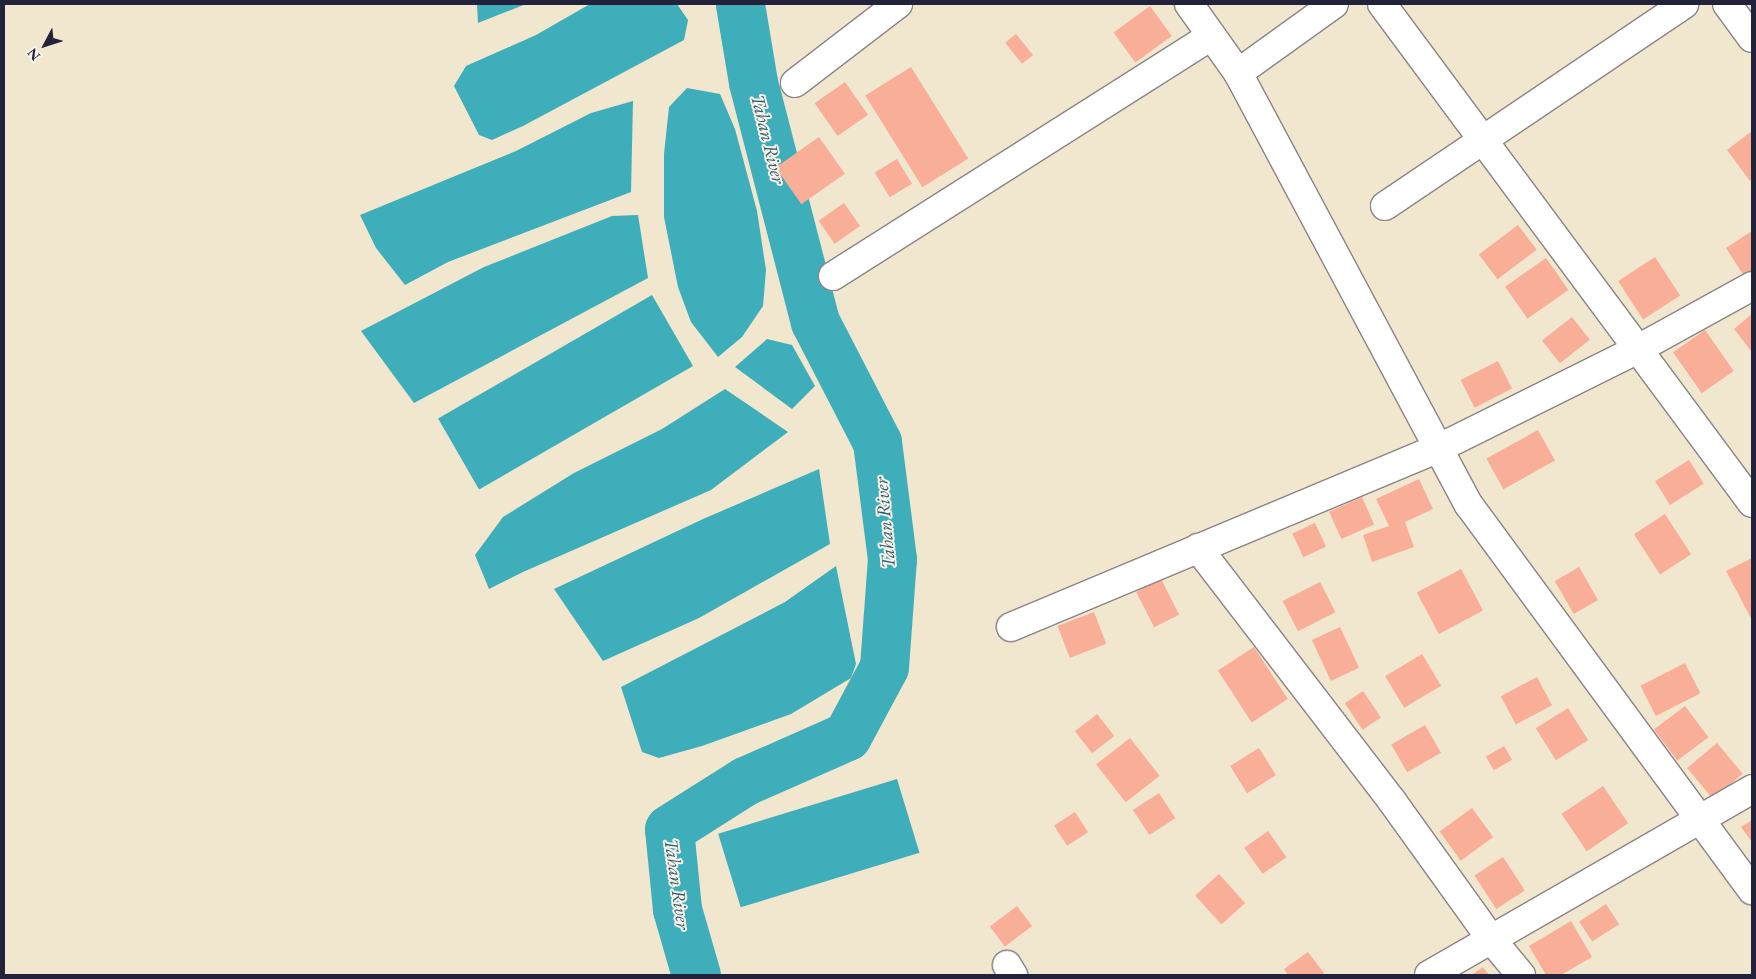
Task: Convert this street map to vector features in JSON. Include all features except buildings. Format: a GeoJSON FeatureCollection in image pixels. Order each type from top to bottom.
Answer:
{"type":"FeatureCollection","features":[{"type":"Feature","properties":{"kind":"street"},"geometry":{"type":"LineString","coordinates":[[795,83],[898,4]]}},
{"type":"Feature","properties":{"kind":"street"},"geometry":{"type":"LineString","coordinates":[[1189,4],[1238,73],[1469,505],[1752,890]]}},
{"type":"Feature","properties":{"kind":"street"},"geometry":{"type":"LineString","coordinates":[[1238,73],[1334,4]]}},
{"type":"Feature","properties":{"kind":"street"},"geometry":{"type":"LineString","coordinates":[[1382,4],[1752,502]]}},
{"type":"Feature","properties":{"kind":"street"},"geometry":{"type":"LineString","coordinates":[[1385,206],[1684,4]]}},
{"type":"Feature","properties":{"kind":"street"},"geometry":{"type":"LineString","coordinates":[[1727,4],[1752,38]]}},
{"type":"Feature","properties":{"kind":"street"},"geometry":{"type":"LineString","coordinates":[[833,276],[1212,36]]}},
{"type":"Feature","properties":{"kind":"street"},"geometry":{"type":"LineString","coordinates":[[1011,627],[1439,448],[1638,348],[1752,286]]}},
{"type":"Feature","properties":{"kind":"street"},"geometry":{"type":"LineString","coordinates":[[1198,548],[1392,801],[1491,939],[1521,975]]}},
{"type":"Feature","properties":{"kind":"street"},"geometry":{"type":"LineString","coordinates":[[1429,975],[1752,789]]}},
{"type":"Feature","properties":{"kind":"water"},"geometry":{"type":"Polygon","coordinates":[[[477,4],[526,4],[478,23],[477,4]]]}},
{"type":"Feature","properties":{"kind":"water"},"geometry":{"type":"Polygon","coordinates":[[[590,4],[677,4],[688,20],[684,40],[523,126],[492,140],[479,135],[454,86],[466,66],[536,35],[590,4]]]}},
{"type":"Feature","properties":{"kind":"water"},"geometry":{"type":"Polygon","coordinates":[[[687,88],[720,94],[735,129],[757,211],[766,270],[763,306],[742,337],[718,357],[691,322],[678,287],[664,217],[664,154],[669,107],[687,88]]]}},
{"type":"Feature","properties":{"kind":"water"},"geometry":{"type":"Polygon","coordinates":[[[633,101],[631,192],[448,262],[405,285],[376,248],[360,215],[516,151],[591,113],[633,101]]]}},
{"type":"Feature","properties":{"kind":"water"},"geometry":{"type":"Polygon","coordinates":[[[638,215],[648,278],[414,403],[361,331],[484,267],[612,216],[638,215]]]}},
{"type":"Feature","properties":{"kind":"water"},"geometry":{"type":"Polygon","coordinates":[[[652,295],[693,366],[479,490],[438,418],[652,295]]]}},
{"type":"Feature","properties":{"kind":"water"},"geometry":{"type":"Polygon","coordinates":[[[767,339],[792,345],[815,386],[792,409],[735,367],[767,339]]]}},
{"type":"Feature","properties":{"kind":"water"},"geometry":{"type":"Polygon","coordinates":[[[725,389],[788,432],[711,490],[523,572],[489,589],[475,555],[503,517],[574,473],[662,429],[725,389]]]}},
{"type":"Feature","properties":{"kind":"water"},"geometry":{"type":"Polygon","coordinates":[[[819,469],[830,544],[699,618],[603,661],[554,589],[703,519],[819,469]]]}},
{"type":"Feature","properties":{"kind":"water"},"geometry":{"type":"Polygon","coordinates":[[[836,566],[856,664],[851,678],[791,714],[702,746],[659,758],[642,752],[621,687],[785,602],[836,566]]]}},
{"type":"Feature","properties":{"kind":"water"},"geometry":{"type":"Polygon","coordinates":[[[897,779],[920,853],[741,907],[718,834],[897,779]]]}},
{"type":"Feature","properties":{"kind":"waterway","name":"Tahan River"},"geometry":{"type":"LineString","coordinates":[[696,975],[677,909],[669,829],[745,781],[847,736],[884,667],[892,559],[877,442],[815,322],[753,82],[740,4]]}}]}
